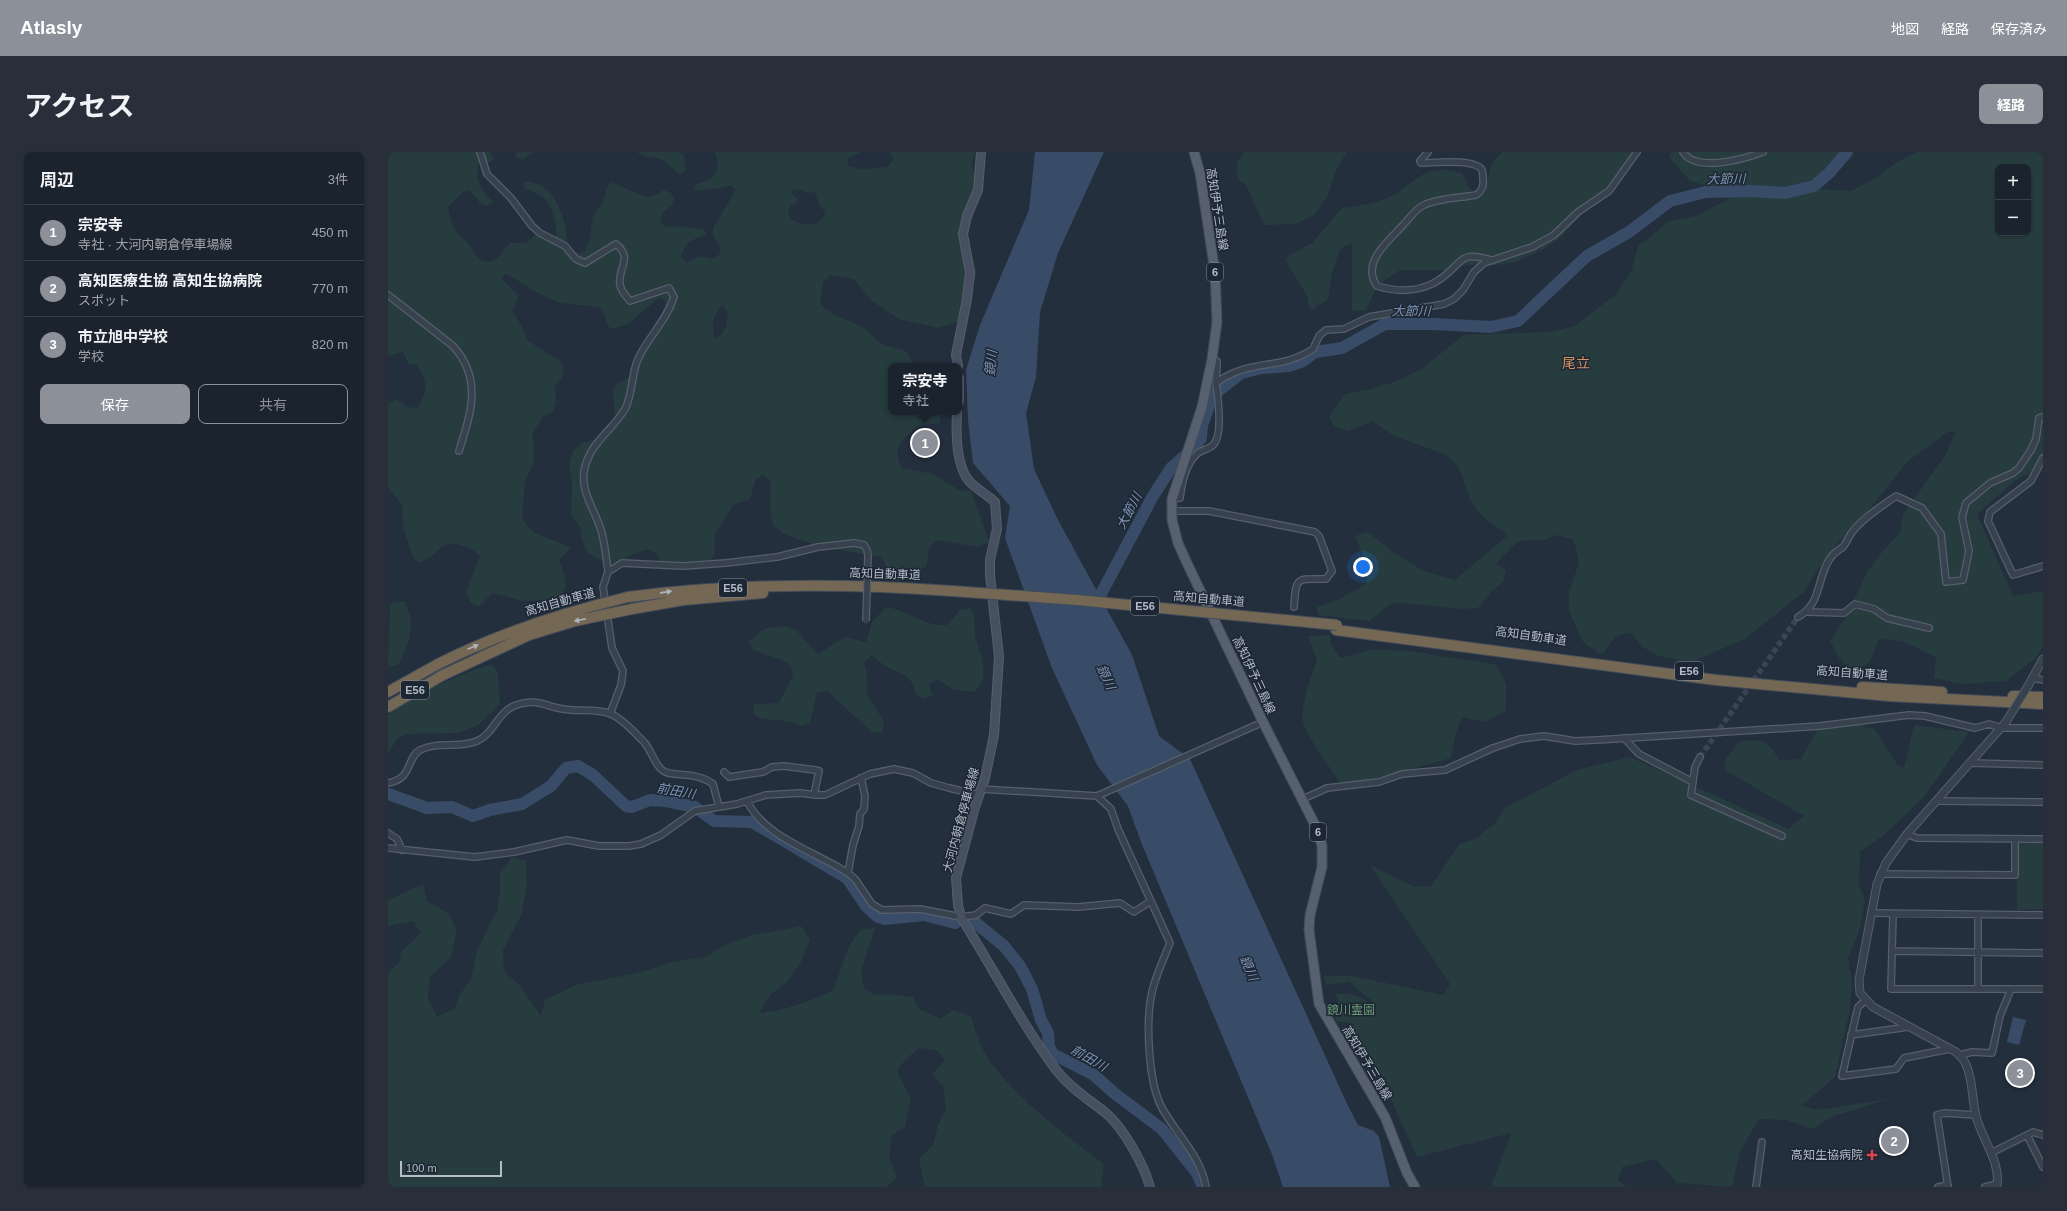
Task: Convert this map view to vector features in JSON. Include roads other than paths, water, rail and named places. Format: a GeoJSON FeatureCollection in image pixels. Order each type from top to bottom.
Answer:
{"type":"FeatureCollection","features":[{"type":"Feature","properties":{"kind":"highway","name":"高知自動車道"},"geometry":{"type":"LineString","coordinates":[[388,692],[438,664],[516,628],[577,609],[628,598],[674,591],[760,587],[838,586],[1116,603],[1750,678],[1844,686],[2043,697]]}},
{"type":"Feature","properties":{"kind":"highway","name":"高知自動車道"},"geometry":{"type":"LineString","coordinates":[[388,707],[443,675],[528,635],[575,621],[632,609],[683,600],[771,592],[952,594]]}},
{"type":"Feature","properties":{"kind":"highway","name":"E56"},"geometry":{"type":"LineString","coordinates":[[1337,628],[1716,680],[1889,696],[2043,704]]}},
{"type":"Feature","properties":{"kind":"main road"},"geometry":{"type":"LineString","coordinates":[[957,363],[956,355],[967,299],[970,272],[964,234],[967,216],[978,190],[980,152]]}},
{"type":"Feature","properties":{"kind":"main road","name":"高知伊予三島線"},"geometry":{"type":"LineString","coordinates":[[1194,152],[1200,173],[1216,291],[1217,322],[1212,359],[1198,421],[1175,484],[1172,499],[1174,530],[1181,550],[1263,722],[1314,819],[1322,846],[1322,867],[1310,915],[1309,930],[1319,1004],[1385,1117],[1414,1187]]}},
{"type":"Feature","properties":{"kind":"main road","name":"大河内朝倉停車場線"},"geometry":{"type":"LineString","coordinates":[[957,415],[960,459],[970,482],[995,502],[997,529],[990,568],[999,657],[994,735],[986,778],[980,792],[956,878],[956,890],[961,917],[1046,1055],[1067,1082],[1117,1124],[1142,1168],[1150,1187]]}},
{"type":"Feature","properties":{"kind":"street"},"geometry":{"type":"LineString","coordinates":[[480,152],[487,174],[511,198],[532,226],[540,233],[565,246],[576,259],[585,263],[616,244],[623,250],[625,257],[620,284],[623,294],[630,301],[669,288],[674,297],[670,311],[644,347],[637,361],[626,407],[620,417],[594,446],[588,458],[584,472],[588,498],[601,530],[608,571],[603,587],[608,628],[612,648],[623,671],[621,685],[610,714]]}},
{"type":"Feature","properties":{"kind":"street"},"geometry":{"type":"LineString","coordinates":[[1428,152],[1420,160],[1421,163],[1461,162],[1477,166],[1481,169],[1484,183],[1480,192],[1476,195],[1431,202],[1422,205],[1414,212],[1384,243],[1372,269],[1375,283],[1377,286],[1391,290],[1411,290],[1426,287],[1442,278],[1464,258],[1469,256],[1493,260]]}},
{"type":"Feature","properties":{"kind":"street"},"geometry":{"type":"LineString","coordinates":[[1216,384],[1226,376],[1246,368],[1296,359],[1313,350],[1318,336],[1326,330],[1344,329],[1369,317],[1430,306],[1454,299],[1479,268],[1493,260],[1532,247],[1554,235],[1578,212],[1608,191],[1637,152]]}},
{"type":"Feature","properties":{"kind":"street"},"geometry":{"type":"LineString","coordinates":[[1683,152],[1691,161],[1705,164],[1753,156],[1763,152]]}},
{"type":"Feature","properties":{"kind":"street"},"geometry":{"type":"LineString","coordinates":[[388,295],[453,346],[462,356],[468,367],[473,392],[459,451]]}},
{"type":"Feature","properties":{"kind":"street"},"geometry":{"type":"LineString","coordinates":[[1172,499],[1180,498],[1187,469],[1194,458],[1214,444],[1218,422],[1218,394],[1216,384],[1217,361],[1212,359]]}},
{"type":"Feature","properties":{"kind":"street"},"geometry":{"type":"LineString","coordinates":[[1798,617],[1806,612],[1818,594],[1826,566],[1832,556],[1844,546],[1852,532],[1864,520],[1896,496],[1922,508],[1941,534],[1946,582],[1963,580],[1969,551],[1962,518],[1966,503],[1990,483],[2013,473],[2019,468],[2031,450],[2036,439],[2039,418],[2043,417]]}},
{"type":"Feature","properties":{"kind":"street"},"geometry":{"type":"LineString","coordinates":[[2043,458],[2032,482],[1990,512],[1988,520],[2013,575],[2043,566]]}},
{"type":"Feature","properties":{"kind":"street"},"geometry":{"type":"LineString","coordinates":[[1172,511],[1209,511],[1315,532],[1319,536],[1332,571],[1326,579],[1302,579],[1298,582],[1296,585],[1294,607]]}},
{"type":"Feature","properties":{"kind":"street"},"geometry":{"type":"LineString","coordinates":[[608,571],[622,563],[683,566],[726,563],[777,557],[818,548],[854,543],[864,545],[868,550],[866,621]]}},
{"type":"Feature","properties":{"kind":"street"},"geometry":{"type":"LineString","coordinates":[[1806,612],[1844,613],[1855,604],[1874,609],[1887,618],[1928,628]]}},
{"type":"Feature","properties":{"kind":"street"},"geometry":{"type":"LineString","coordinates":[[1985,1187],[1997,1186],[1996,1167],[1976,1115],[1969,1072],[1960,1055],[1874,1007],[1860,993],[1858,980],[1880,874],[1891,854],[2004,725],[2043,659]]}},
{"type":"Feature","properties":{"kind":"street"},"geometry":{"type":"LineString","coordinates":[[2033,678],[2043,680]]}},
{"type":"Feature","properties":{"kind":"street"},"geometry":{"type":"LineString","coordinates":[[388,783],[398,780],[406,774],[417,753],[421,750],[438,747],[465,746],[486,737],[501,714],[516,705],[542,702],[562,709],[610,714],[618,718],[644,742],[661,770],[671,774],[687,774],[701,777],[713,784],[719,807]]}},
{"type":"Feature","properties":{"kind":"street"},"geometry":{"type":"LineString","coordinates":[[1303,799],[1328,788],[1379,782],[1402,774],[1445,770],[1493,748],[1520,739],[1544,736],[1575,741],[1820,726],[1909,715],[1925,716],[1975,728],[1989,724],[2043,728]]}},
{"type":"Feature","properties":{"kind":"street"},"geometry":{"type":"LineString","coordinates":[[388,848],[475,857],[514,852],[567,840],[599,846],[629,846],[641,844],[661,835],[695,812],[747,801],[766,795],[800,792],[814,795],[825,795],[876,772],[894,770],[913,773],[931,783],[949,788],[980,792],[1099,794],[1263,722]]}},
{"type":"Feature","properties":{"kind":"street"},"geometry":{"type":"LineString","coordinates":[[1624,738],[1636,752],[1691,781]]}},
{"type":"Feature","properties":{"kind":"street"},"geometry":{"type":"LineString","coordinates":[[1700,757],[1691,781],[1691,795],[1782,836]]}},
{"type":"Feature","properties":{"kind":"street"},"geometry":{"type":"LineString","coordinates":[[1970,763],[2043,765]]}},
{"type":"Feature","properties":{"kind":"street"},"geometry":{"type":"LineString","coordinates":[[724,772],[729,777],[763,772],[772,767],[784,766],[819,771],[814,795]]}},
{"type":"Feature","properties":{"kind":"street"},"geometry":{"type":"LineString","coordinates":[[848,873],[852,845],[859,826],[860,814],[864,808],[865,796],[861,778]]}},
{"type":"Feature","properties":{"kind":"street"},"geometry":{"type":"LineString","coordinates":[[1099,794],[1111,809],[1118,830],[1170,943],[1153,988],[1150,1003],[1150,1041],[1155,1092],[1162,1108],[1198,1163],[1204,1176],[1206,1187]]}},
{"type":"Feature","properties":{"kind":"street"},"geometry":{"type":"LineString","coordinates":[[747,801],[751,810],[761,821],[794,843],[848,873],[855,879],[872,904],[877,908],[890,910],[920,909],[961,917],[976,915],[985,908],[1010,914],[1024,905],[1078,907],[1120,903],[1134,912],[1151,901]]}},
{"type":"Feature","properties":{"kind":"street"},"geometry":{"type":"LineString","coordinates":[[1937,801],[2043,802]]}},
{"type":"Feature","properties":{"kind":"street"},"geometry":{"type":"LineString","coordinates":[[388,833],[397,839],[402,850]]}},
{"type":"Feature","properties":{"kind":"street"},"geometry":{"type":"LineString","coordinates":[[1907,834],[1917,838],[2043,839]]}},
{"type":"Feature","properties":{"kind":"street"},"geometry":{"type":"LineString","coordinates":[[1880,874],[2015,875],[2015,839]]}},
{"type":"Feature","properties":{"kind":"street"},"geometry":{"type":"LineString","coordinates":[[1871,913],[2043,915]]}},
{"type":"Feature","properties":{"kind":"street"},"geometry":{"type":"LineString","coordinates":[[1892,914],[1891,988],[2043,989]]}},
{"type":"Feature","properties":{"kind":"street"},"geometry":{"type":"LineString","coordinates":[[1978,914],[1978,988]]}},
{"type":"Feature","properties":{"kind":"street"},"geometry":{"type":"LineString","coordinates":[[1892,951],[2043,953]]}},
{"type":"Feature","properties":{"kind":"street"},"geometry":{"type":"LineString","coordinates":[[1960,1055],[1972,1052],[1992,1054],[1998,1022],[2011,988]]}},
{"type":"Feature","properties":{"kind":"street"},"geometry":{"type":"LineString","coordinates":[[1866,1000],[1858,1007],[1842,1076],[1896,1069],[1904,1058],[1949,1049]]}},
{"type":"Feature","properties":{"kind":"street"},"geometry":{"type":"LineString","coordinates":[[1851,1035],[1908,1026]]}},
{"type":"Feature","properties":{"kind":"street"},"geometry":{"type":"LineString","coordinates":[[1938,1187],[1948,1186],[1936,1115],[1944,1113],[1976,1115]]}},
{"type":"Feature","properties":{"kind":"street"},"geometry":{"type":"LineString","coordinates":[[1991,1153],[2027,1134],[2033,1132],[2043,1135]]}},
{"type":"Feature","properties":{"kind":"street"},"geometry":{"type":"LineString","coordinates":[[2027,1134],[2043,1167]]}},
{"type":"Feature","properties":{"kind":"street"},"geometry":{"type":"LineString","coordinates":[[1756,1187],[1762,1142]]}},
{"type":"Feature","properties":{"kind":"water","name":"鏡川"},"geometry":{"type":"Polygon","coordinates":[[[1035,152],[1104,152],[1058,253],[1040,312],[1036,377],[1026,413],[1034,469],[1058,520],[1132,655],[1159,736],[1190,759],[1348,1106],[1358,1125],[1374,1131],[1379,1137],[1390,1187],[1283,1187],[1273,1157],[1141,842],[1128,806],[1097,765],[1052,668],[1005,538],[1010,506],[973,463],[968,420],[966,370],[980,325],[1029,210],[1035,152]]]}},
{"type":"Feature","properties":{"kind":"water"},"geometry":{"type":"Polygon","coordinates":[[[2013,1017],[2026,1020],[2019,1045],[2007,1042],[2013,1017]]]}},
{"type":"Feature","properties":{"kind":"waterway","name":"大節川"},"geometry":{"type":"LineString","coordinates":[[1090,609],[1102,592],[1153,496],[1171,468],[1195,447],[1201,438],[1202,425],[1213,395],[1241,373],[1262,368],[1289,366],[1303,361],[1315,352],[1342,348],[1385,324],[1433,324],[1491,327],[1518,321],[1587,256],[1629,232],[1670,201],[1706,192],[1751,191],[1785,193],[1814,186],[1829,173],[1847,152]]}},
{"type":"Feature","properties":{"kind":"waterway","name":"前田川"},"geometry":{"type":"LineString","coordinates":[[388,794],[427,808],[452,807],[473,816],[490,810],[522,804],[551,786],[566,768],[578,766],[593,775],[626,806],[632,807],[650,800],[666,801],[695,807],[714,821],[752,822],[847,878],[866,906],[878,917],[885,919],[924,915],[955,923]]}},
{"type":"Feature","properties":{"kind":"waterway","name":"前田川"},"geometry":{"type":"LineString","coordinates":[[971,922],[976,923],[1004,946],[1020,966],[1032,989],[1041,1020],[1048,1033],[1049,1047],[1053,1054],[1094,1075],[1114,1093],[1162,1129],[1197,1173],[1203,1187]]}},
{"type":"Feature","properties":{"kind":"tunnel"},"geometry":{"type":"LineString","coordinates":[[1700,757],[1798,617]]}},
{"type":"Feature","properties":{"kind":"place","name":"宗安寺"},"geometry":{"type":"Point","coordinates":[925,443]}},
{"type":"Feature","properties":{"kind":"place","name":"市立旭中学校"},"geometry":{"type":"Point","coordinates":[2020,1073]}},
{"type":"Feature","properties":{"kind":"place","name":"高知医療生協 高知生協病院"},"geometry":{"type":"Point","coordinates":[1894,1141]}},
{"type":"Feature","properties":{"kind":"place","name":"高知生協病院"},"geometry":{"type":"Point","coordinates":[1872,1155]}},
{"type":"Feature","properties":{"kind":"district","name":"尾立"},"geometry":{"type":"Point","coordinates":[1576,363]}},
{"type":"Feature","properties":{"kind":"park label","name":"鏡川霊園"},"geometry":{"type":"Point","coordinates":[1351,1010]}}]}
